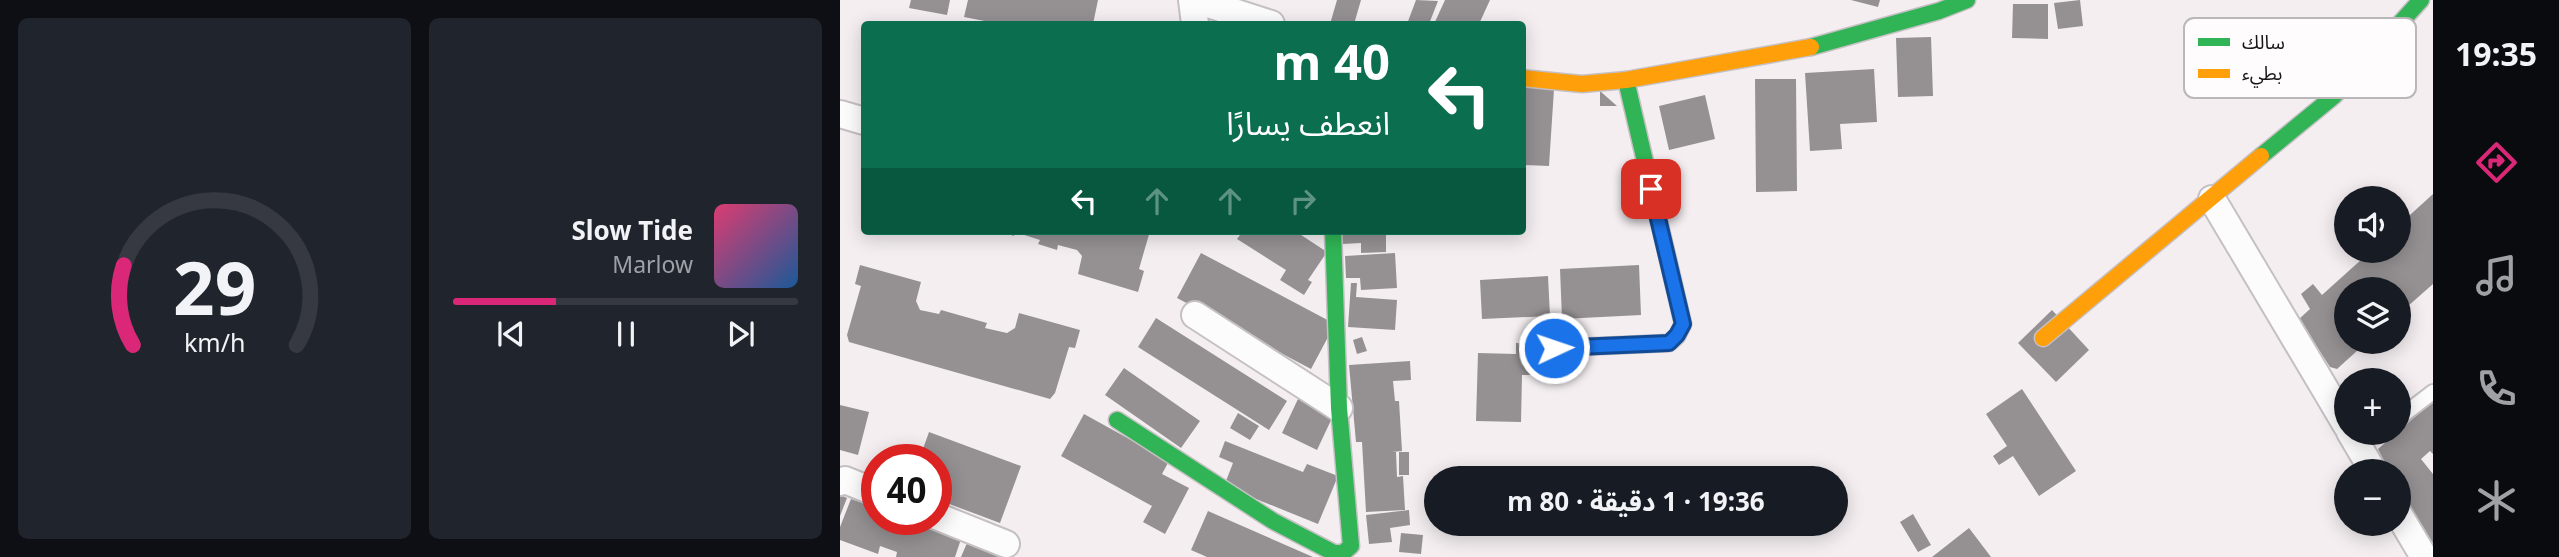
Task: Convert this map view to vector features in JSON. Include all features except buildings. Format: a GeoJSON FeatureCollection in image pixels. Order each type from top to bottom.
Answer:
{"type":"FeatureCollection","features":[{"type":"Feature","properties":{"kind":"street"},"geometry":{"type":"LineString","coordinates":[[1195,21],[1194,0],[1261,21]]}},
{"type":"Feature","properties":{"kind":"street"},"geometry":{"type":"LineString","coordinates":[[1526,78],[1582,84],[1626,80],[1802,50],[1939,11],[1967,0]]}},
{"type":"Feature","properties":{"kind":"street"},"geometry":{"type":"LineString","coordinates":[[2405,18],[2421,0]]}},
{"type":"Feature","properties":{"kind":"street"},"geometry":{"type":"LineString","coordinates":[[1554,348],[1669,343],[1683,324],[1626,80]]}},
{"type":"Feature","properties":{"kind":"street"},"geometry":{"type":"LineString","coordinates":[[2043,338],[2332,98]]}},
{"type":"Feature","properties":{"kind":"street"},"geometry":{"type":"LineString","coordinates":[[840,114],[861,120]]}},
{"type":"Feature","properties":{"kind":"street"},"geometry":{"type":"LineString","coordinates":[[2212,199],[2334,404]]}},
{"type":"Feature","properties":{"kind":"street"},"geometry":{"type":"LineString","coordinates":[[1117,420],[1273,521],[1334,553],[1343,553],[1351,546],[1339,408],[1333,235]]}},
{"type":"Feature","properties":{"kind":"street"},"geometry":{"type":"LineString","coordinates":[[1195,316],[1339,408]]}},
{"type":"Feature","properties":{"kind":"street"},"geometry":{"type":"LineString","coordinates":[[840,482],[845,480],[861,486]]}},
{"type":"Feature","properties":{"kind":"street"},"geometry":{"type":"LineString","coordinates":[[952,522],[1006,544]]}},
{"type":"Feature","properties":{"kind":"street"},"geometry":{"type":"LineString","coordinates":[[2411,535],[2424,557]]}},
{"type":"Feature","properties":{"kind":"lane"},"geometry":{"type":"LineString","coordinates":[[2411,409],[2433,392]]}},
{"type":"Feature","properties":{"kind":"traffic: fast"},"geometry":{"type":"LineString","coordinates":[[1811,47],[1939,11],[1967,0]]}},
{"type":"Feature","properties":{"kind":"traffic: fast"},"geometry":{"type":"LineString","coordinates":[[2405,18],[2421,0]]}},
{"type":"Feature","properties":{"kind":"traffic: fast"},"geometry":{"type":"LineString","coordinates":[[1554,348],[1669,343],[1677,336],[1683,324],[1626,80]]}},
{"type":"Feature","properties":{"kind":"traffic: fast"},"geometry":{"type":"LineString","coordinates":[[2261,156],[2332,98]]}},
{"type":"Feature","properties":{"kind":"traffic: fast"},"geometry":{"type":"LineString","coordinates":[[1117,420],[1273,521],[1334,553],[1343,553],[1351,546],[1339,408],[1333,235]]}},
{"type":"Feature","properties":{"kind":"traffic: slow"},"geometry":{"type":"LineString","coordinates":[[1526,78],[1582,84],[1626,80],[1811,47]]}},
{"type":"Feature","properties":{"kind":"traffic: slow"},"geometry":{"type":"LineString","coordinates":[[2043,338],[2261,156]]}},
{"type":"Feature","properties":{"kind":"route"},"geometry":{"type":"LineString","coordinates":[[1554,348],[1669,343],[1677,335],[1683,324],[1651,189]]}}]}
